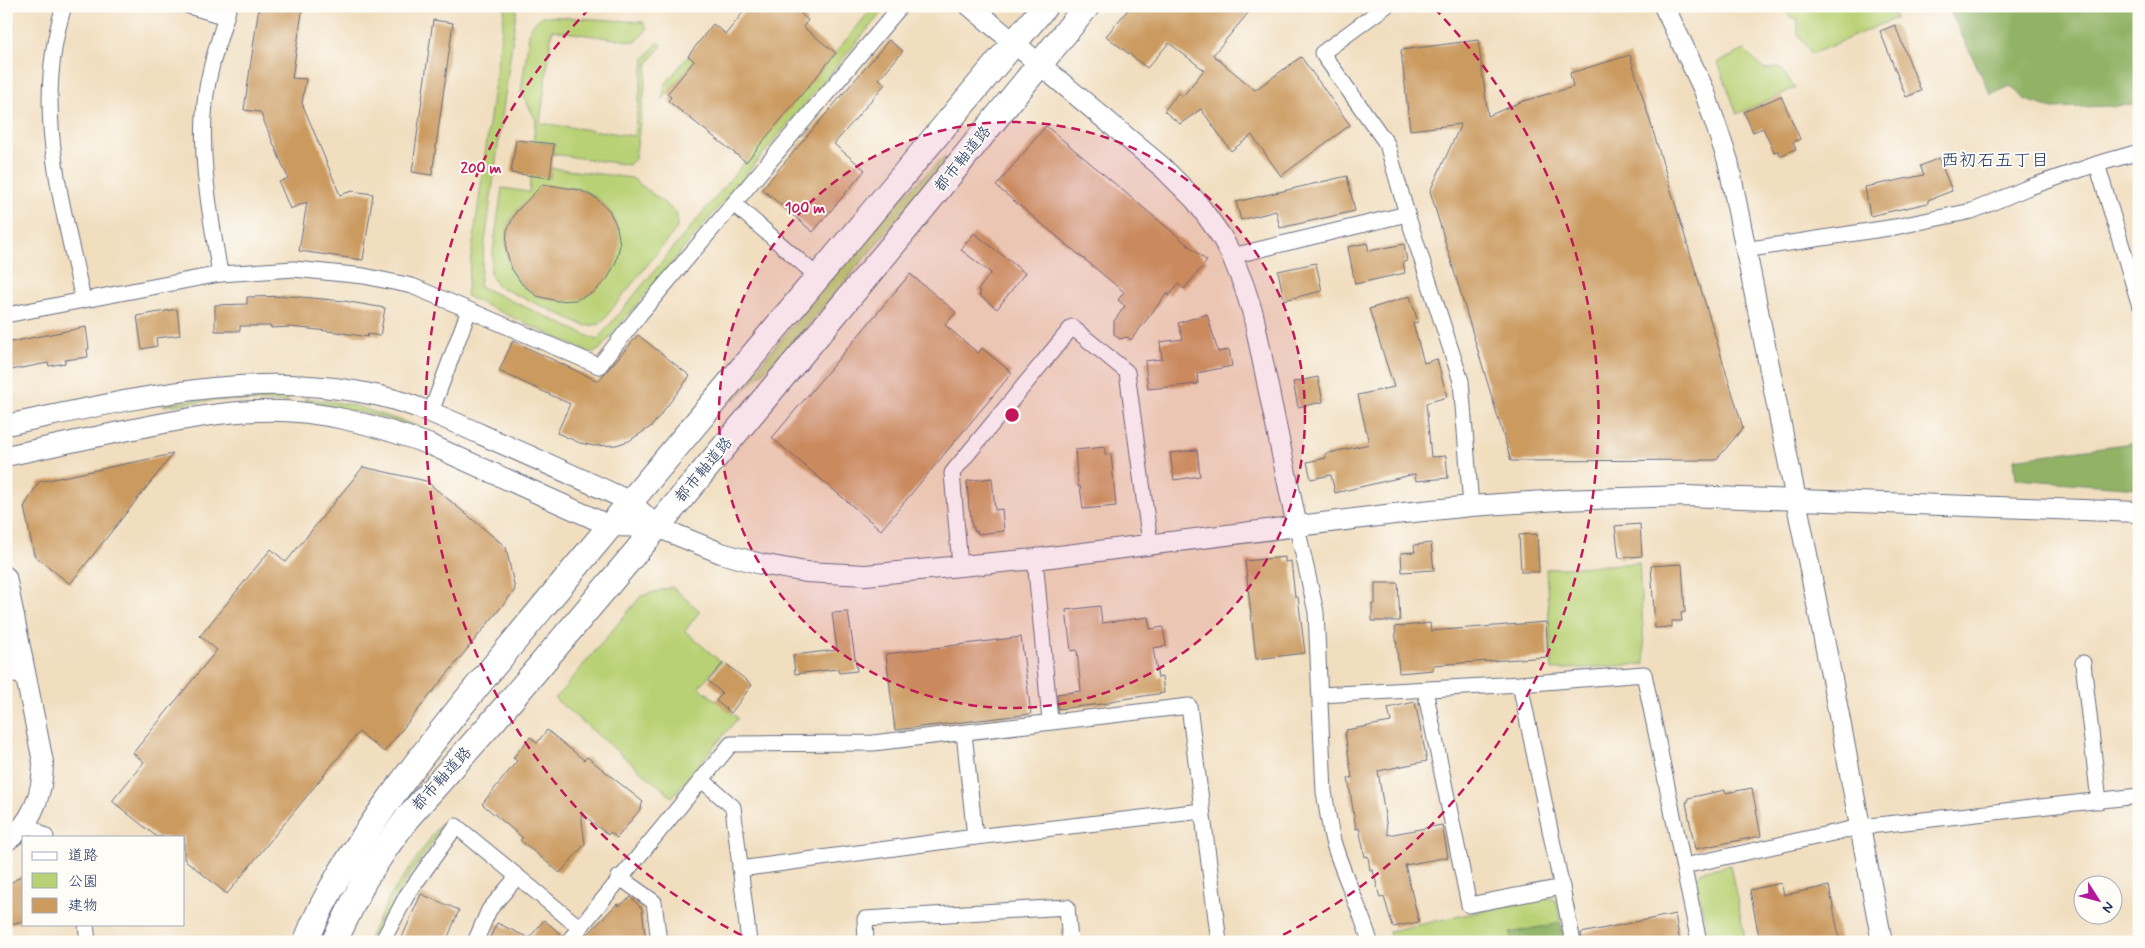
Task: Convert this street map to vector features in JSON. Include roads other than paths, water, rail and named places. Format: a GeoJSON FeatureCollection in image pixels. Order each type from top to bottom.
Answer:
{"type":"FeatureCollection","features":[{"type":"Feature","properties":{"kind":"main road","name":"都市軸道路"},"geometry":{"type":"LineString","coordinates":[[306,942],[332,889],[355,850],[402,783],[471,694],[817,276],[1045,6]]}},
{"type":"Feature","properties":{"kind":"main road","name":"都市軸道路"},"geometry":{"type":"LineString","coordinates":[[334,942],[365,879],[386,846],[408,817],[484,732],[657,527],[892,246],[1087,6]]}},
{"type":"Feature","properties":{"kind":"street"},"geometry":{"type":"LineString","coordinates":[[64,6],[51,60],[48,106],[54,160],[82,300]]}},
{"type":"Feature","properties":{"kind":"street"},"geometry":{"type":"LineString","coordinates":[[189,6],[227,11],[212,63],[205,102],[202,145],[220,274]]}},
{"type":"Feature","properties":{"kind":"street"},"geometry":{"type":"LineString","coordinates":[[6,315],[220,274],[294,269],[364,276],[412,286],[599,366],[901,6]]}},
{"type":"Feature","properties":{"kind":"street"},"geometry":{"type":"LineString","coordinates":[[970,6],[1162,167],[1182,186],[1207,215],[1232,256],[1253,314],[1316,612],[1324,792],[1328,816],[1334,842],[1370,942]]}},
{"type":"Feature","properties":{"kind":"street"},"geometry":{"type":"LineString","coordinates":[[1386,6],[1322,53],[1387,144],[1461,381],[1471,506]]}},
{"type":"Feature","properties":{"kind":"street"},"geometry":{"type":"LineString","coordinates":[[1664,6],[1704,90],[1728,161],[1744,250],[1833,684],[1882,942]]}},
{"type":"Feature","properties":{"kind":"street"},"geometry":{"type":"LineString","coordinates":[[1744,250],[1895,227],[1972,210],[2027,188],[2139,152]]}},
{"type":"Feature","properties":{"kind":"street"},"geometry":{"type":"LineString","coordinates":[[2098,164],[2139,303]]}},
{"type":"Feature","properties":{"kind":"street"},"geometry":{"type":"LineString","coordinates":[[734,204],[817,276]]}},
{"type":"Feature","properties":{"kind":"street"},"geometry":{"type":"LineString","coordinates":[[1232,256],[1408,214]]}},
{"type":"Feature","properties":{"kind":"street"},"geometry":{"type":"LineString","coordinates":[[431,412],[469,310]]}},
{"type":"Feature","properties":{"kind":"street"},"geometry":{"type":"LineString","coordinates":[[960,566],[952,473],[1072,327],[1127,372],[1150,543]]}},
{"type":"Feature","properties":{"kind":"street"},"geometry":{"type":"LineString","coordinates":[[6,425],[203,388],[241,385],[300,385],[343,389],[382,396],[431,412],[631,502],[657,527]]}},
{"type":"Feature","properties":{"kind":"street"},"geometry":{"type":"LineString","coordinates":[[6,456],[218,413],[258,410],[306,414],[367,424],[423,442],[610,526],[657,527],[721,553],[761,564],[806,572],[866,575],[1035,559],[1150,543],[1471,506],[1560,500],[1685,496],[2139,512]]}},
{"type":"Feature","properties":{"kind":"street"},"geometry":{"type":"LineString","coordinates":[[1035,559],[1050,721]]}},
{"type":"Feature","properties":{"kind":"street"},"geometry":{"type":"LineString","coordinates":[[6,577],[15,676],[43,762],[43,780],[26,823],[6,842]]}},
{"type":"Feature","properties":{"kind":"street"},"geometry":{"type":"LineString","coordinates":[[2083,663],[2099,801]]}},
{"type":"Feature","properties":{"kind":"street"},"geometry":{"type":"LineString","coordinates":[[1320,695],[1520,684],[1644,674],[1699,942]]}},
{"type":"Feature","properties":{"kind":"street"},"geometry":{"type":"LineString","coordinates":[[1520,684],[1573,942]]}},
{"type":"Feature","properties":{"kind":"street"},"geometry":{"type":"LineString","coordinates":[[1425,690],[1469,905],[1562,887]]}},
{"type":"Feature","properties":{"kind":"street"},"geometry":{"type":"LineString","coordinates":[[568,942],[701,778],[732,744],[872,743],[1189,706],[1219,942]]}},
{"type":"Feature","properties":{"kind":"street"},"geometry":{"type":"LineString","coordinates":[[964,733],[974,838]]}},
{"type":"Feature","properties":{"kind":"street"},"geometry":{"type":"LineString","coordinates":[[701,778],[733,807],[749,942]]}},
{"type":"Feature","properties":{"kind":"street"},"geometry":{"type":"LineString","coordinates":[[1684,866],[1860,828],[2139,796]]}},
{"type":"Feature","properties":{"kind":"street"},"geometry":{"type":"LineString","coordinates":[[740,869],[974,838],[1202,811]]}},
{"type":"Feature","properties":{"kind":"street"},"geometry":{"type":"LineString","coordinates":[[26,823],[45,836]]}},
{"type":"Feature","properties":{"kind":"street"},"geometry":{"type":"LineString","coordinates":[[382,942],[407,895],[456,826],[579,927]]}},
{"type":"Feature","properties":{"kind":"street"},"geometry":{"type":"LineString","coordinates":[[475,942],[489,910],[517,877]]}},
{"type":"Feature","properties":{"kind":"street"},"geometry":{"type":"LineString","coordinates":[[619,878],[654,902],[659,942]]}},
{"type":"Feature","properties":{"kind":"street"},"geometry":{"type":"LineString","coordinates":[[866,942],[865,919],[1067,906],[1070,942]]}},
{"type":"Feature","properties":{"kind":"street"},"geometry":{"type":"LineString","coordinates":[[86,926],[88,942]]}},
{"type":"Feature","properties":{"kind":"district","name":"西初石五丁目"},"geometry":{"type":"Point","coordinates":[1995,161]}}]}
